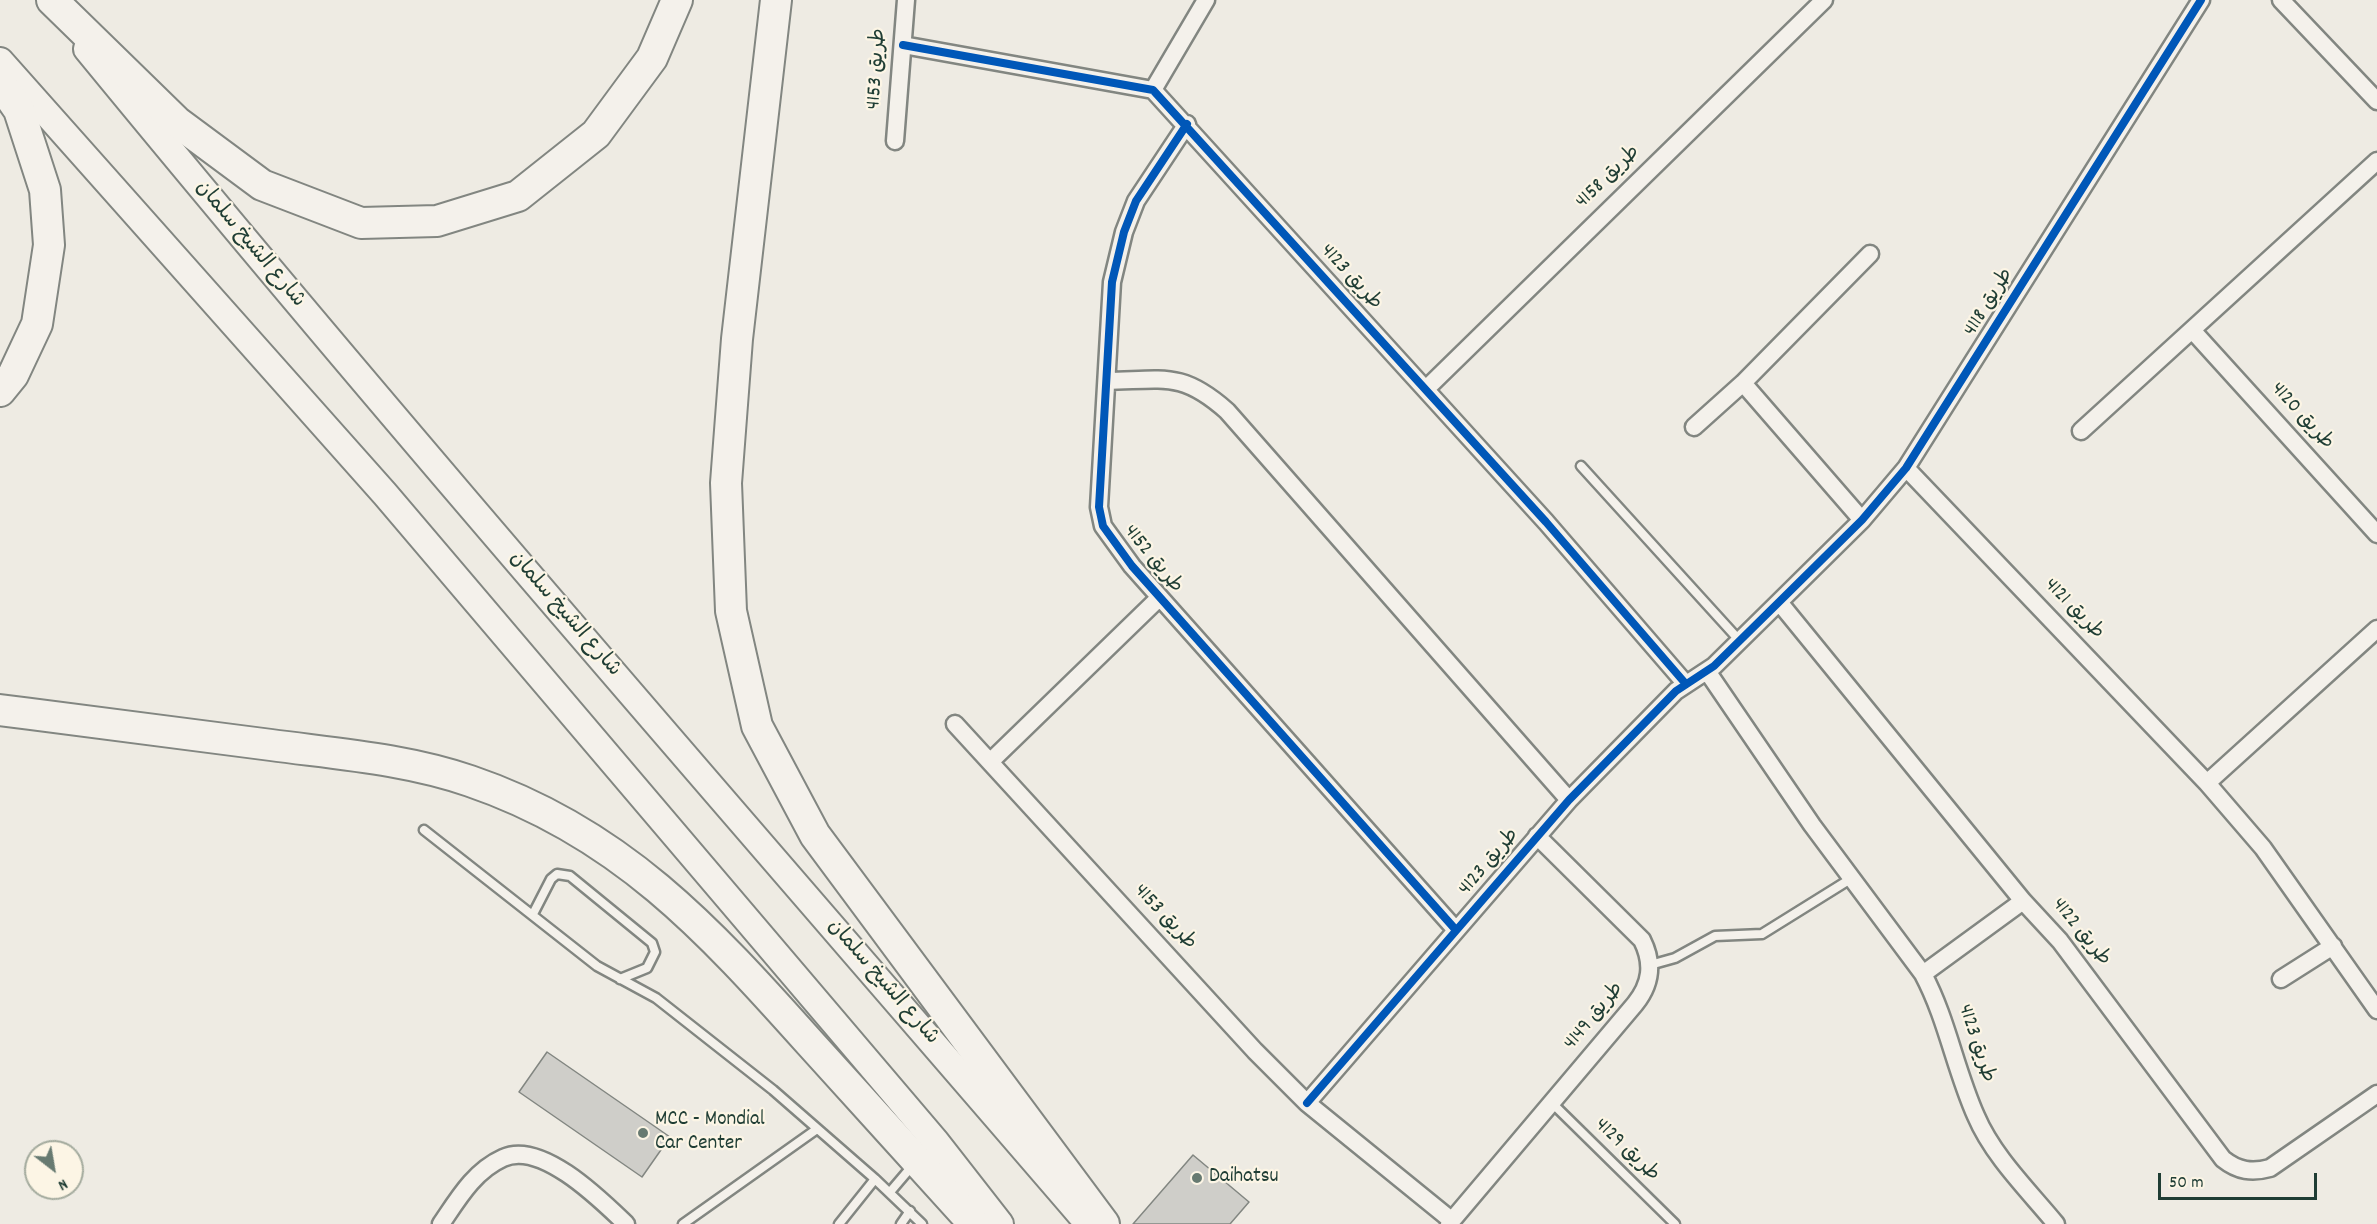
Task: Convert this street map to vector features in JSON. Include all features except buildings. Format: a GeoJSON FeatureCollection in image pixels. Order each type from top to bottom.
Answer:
{"type":"FeatureCollection","features":[{"type":"Feature","properties":{"kind":"highway"},"geometry":{"type":"LineString","coordinates":[[52,0],[177,122],[262,185],[361,223],[437,221],[518,196],[596,134],[652,58],[677,0]]}},
{"type":"Feature","properties":{"kind":"highway"},"geometry":{"type":"LineString","coordinates":[[776,0],[736,339],[726,483],[731,611],[757,726],[815,836],[1104,1224]]}},
{"type":"Feature","properties":{"kind":"highway"},"geometry":{"type":"LineString","coordinates":[[0,83],[19,110],[45,190],[49,246],[37,324],[13,375],[0,391]]}},
{"type":"Feature","properties":{"kind":"highway"},"geometry":{"type":"LineString","coordinates":[[0,710],[398,762],[468,780],[536,807],[609,850],[693,916],[926,1152],[974,1224]]}},
{"type":"Feature","properties":{"kind":"main road","name":"شارع الشيخ سلمان"},"geometry":{"type":"LineString","coordinates":[[46,0],[254,252],[435,465],[1090,1224]]}},
{"type":"Feature","properties":{"kind":"main road"},"geometry":{"type":"LineString","coordinates":[[0,61],[393,503],[926,1152],[1000,1224]]}},
{"type":"Feature","properties":{"kind":"street","name":"طريق 4153"},"geometry":{"type":"LineString","coordinates":[[895,141],[906,0]]}},
{"type":"Feature","properties":{"kind":"street"},"geometry":{"type":"LineString","coordinates":[[903,45],[1153,90],[1206,0]]}},
{"type":"Feature","properties":{"kind":"street","name":"طريق 4158"},"geometry":{"type":"LineString","coordinates":[[1426,388],[1824,0]]}},
{"type":"Feature","properties":{"kind":"street","name":"طريق 4118"},"geometry":{"type":"LineString","coordinates":[[1779,602],[1862,520],[1906,468],[2202,0]]}},
{"type":"Feature","properties":{"kind":"street"},"geometry":{"type":"LineString","coordinates":[[2281,0],[2377,101]]}},
{"type":"Feature","properties":{"kind":"street","name":"طريق 4123"},"geometry":{"type":"LineString","coordinates":[[1153,90],[1187,124],[1426,388],[1685,683]]}},
{"type":"Feature","properties":{"kind":"street","name":"طريق 4152"},"geometry":{"type":"LineString","coordinates":[[1187,124],[1136,201],[1124,232],[1112,282],[1099,507],[1103,526],[1159,598],[1455,929]]}},
{"type":"Feature","properties":{"kind":"street"},"geometry":{"type":"LineString","coordinates":[[2081,431],[2377,161]]}},
{"type":"Feature","properties":{"kind":"street"},"geometry":{"type":"LineString","coordinates":[[1694,427],[1743,383],[1870,254]]}},
{"type":"Feature","properties":{"kind":"street","name":"طريق 4120"},"geometry":{"type":"LineString","coordinates":[[2192,330],[2377,534]]}},
{"type":"Feature","properties":{"kind":"street"},"geometry":{"type":"LineString","coordinates":[[1107,381],[1172,380],[1182,382],[1201,391],[1227,411],[1569,800]]}},
{"type":"Feature","properties":{"kind":"street"},"geometry":{"type":"LineString","coordinates":[[1743,383],[1862,520]]}},
{"type":"Feature","properties":{"kind":"street","name":"طريق 4121"},"geometry":{"type":"LineString","coordinates":[[1906,468],[2207,783],[2263,848],[2377,1010]]}},
{"type":"Feature","properties":{"kind":"street"},"geometry":{"type":"LineString","coordinates":[[990,762],[1159,598]]}},
{"type":"Feature","properties":{"kind":"street","name":"طريق 4123"},"geometry":{"type":"LineString","coordinates":[[1307,1103],[1455,929],[1569,800],[1685,683],[1707,671],[1779,602]]}},
{"type":"Feature","properties":{"kind":"street","name":"طريق 4122"},"geometry":{"type":"LineString","coordinates":[[1779,602],[2023,901],[2060,941],[2217,1151],[2231,1165],[2250,1171],[2270,1168],[2377,1094]]}},
{"type":"Feature","properties":{"kind":"street"},"geometry":{"type":"LineString","coordinates":[[2207,783],[2377,629]]}},
{"type":"Feature","properties":{"kind":"street","name":"طريق 4123"},"geometry":{"type":"LineString","coordinates":[[1707,671],[1852,878],[1923,974],[1934,995],[1954,1060],[1984,1132],[2056,1224]]}},
{"type":"Feature","properties":{"kind":"street","name":"طريق 4153"},"geometry":{"type":"LineString","coordinates":[[955,724],[1255,1051],[1307,1103],[1450,1222]]}},
{"type":"Feature","properties":{"kind":"street"},"geometry":{"type":"LineString","coordinates":[[1537,836],[1634,930],[1648,952],[1650,965]]}},
{"type":"Feature","properties":{"kind":"street"},"geometry":{"type":"LineString","coordinates":[[1923,974],[2023,901]]}},
{"type":"Feature","properties":{"kind":"street"},"geometry":{"type":"LineString","coordinates":[[2281,979],[2333,946]]}},
{"type":"Feature","properties":{"kind":"street","name":"طريق 4149"},"geometry":{"type":"LineString","coordinates":[[1450,1222],[1644,993],[1649,980],[1650,965]]}},
{"type":"Feature","properties":{"kind":"street"},"geometry":{"type":"LineString","coordinates":[[441,1224],[466,1188],[487,1167],[505,1156],[539,1157],[557,1167],[591,1192],[627,1224]]}},
{"type":"Feature","properties":{"kind":"lane"},"geometry":{"type":"LineString","coordinates":[[1581,466],[1740,640]]}},
{"type":"Feature","properties":{"kind":"lane"},"geometry":{"type":"LineString","coordinates":[[424,830],[597,966],[656,998],[773,1090],[890,1192],[922,1224]]}},
{"type":"Feature","properties":{"kind":"lane"},"geometry":{"type":"LineString","coordinates":[[533,914],[551,879],[557,874],[570,876],[652,943],[655,952],[647,968],[620,979]]}},
{"type":"Feature","properties":{"kind":"lane"},"geometry":{"type":"LineString","coordinates":[[1650,965],[1674,958],[1715,936],[1762,934],[1852,878]]}},
{"type":"Feature","properties":{"kind":"lane","name":"طريق 4129"},"geometry":{"type":"LineString","coordinates":[[1552,1103],[1675,1224]]}},
{"type":"Feature","properties":{"kind":"lane"},"geometry":{"type":"LineString","coordinates":[[683,1224],[817,1129]]}},
{"type":"Feature","properties":{"kind":"lane"},"geometry":{"type":"LineString","coordinates":[[890,1192],[926,1152]]}},
{"type":"Feature","properties":{"kind":"lane"},"geometry":{"type":"LineString","coordinates":[[839,1224],[875,1179]]}},
{"type":"Feature","properties":{"kind":"lane"},"geometry":{"type":"LineString","coordinates":[[901,1224],[910,1211]]}},
{"type":"Feature","properties":{"kind":"cycle path"},"geometry":{"type":"LineString","coordinates":[[1307,1103],[1569,800],[1676,691],[1714,666],[1779,602],[1862,520],[1906,468],[2201,0]]}},
{"type":"Feature","properties":{"kind":"cycle path"},"geometry":{"type":"LineString","coordinates":[[903,45],[1153,90],[1546,522],[1685,683]]}},
{"type":"Feature","properties":{"kind":"cycle path"},"geometry":{"type":"LineString","coordinates":[[1187,124],[1136,201],[1124,232],[1112,282],[1099,507],[1103,526],[1132,566],[1455,929]]}},
{"type":"Feature","properties":{"kind":"place","name":"MCC - Mondial Car Center"},"geometry":{"type":"Point","coordinates":[643,1133]}},
{"type":"Feature","properties":{"kind":"place","name":"Daihatsu"},"geometry":{"type":"Point","coordinates":[1197,1178]}}]}
